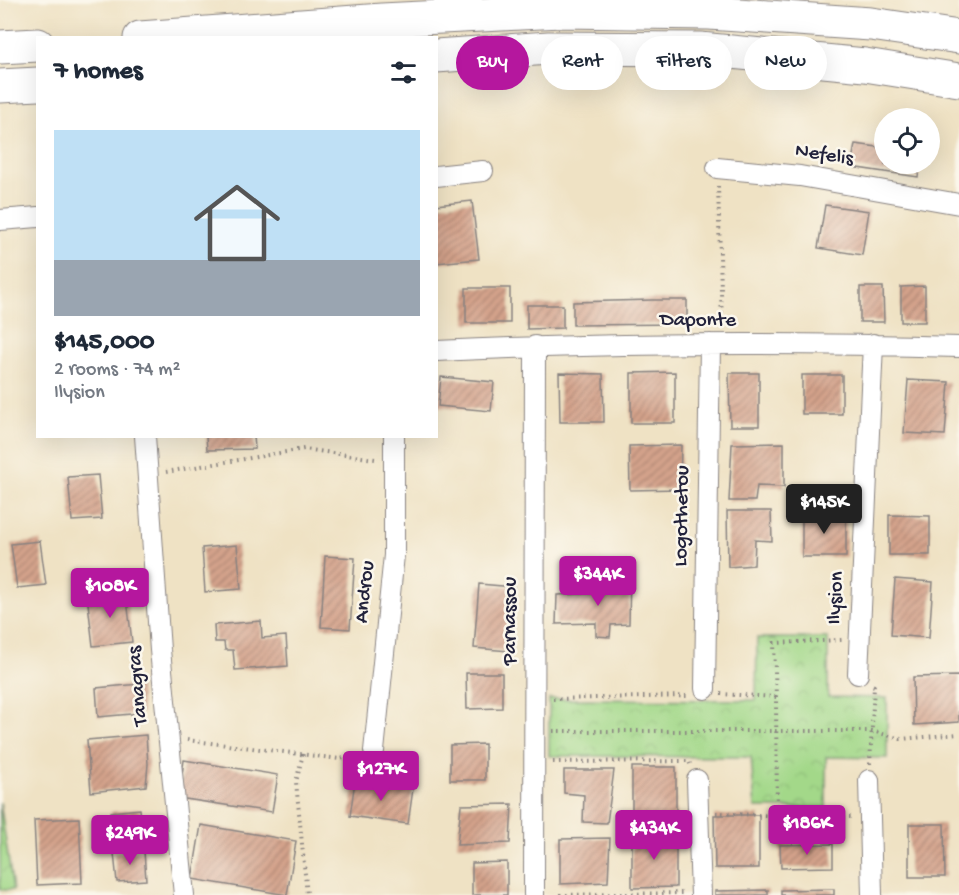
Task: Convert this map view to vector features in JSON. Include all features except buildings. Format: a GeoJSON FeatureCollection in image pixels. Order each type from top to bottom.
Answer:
{"type":"FeatureCollection","features":[{"type":"Feature","properties":{"kind":"highway"},"geometry":{"type":"LineString","coordinates":[[168,36],[382,20],[561,11],[709,13],[836,21],[959,37]]}},
{"type":"Feature","properties":{"kind":"highway"},"geometry":{"type":"LineString","coordinates":[[0,47],[36,45]]}},
{"type":"Feature","properties":{"kind":"highway"},"geometry":{"type":"LineString","coordinates":[[438,56],[549,48],[700,49],[865,65],[959,80]]}},
{"type":"Feature","properties":{"kind":"highway"},"geometry":{"type":"LineString","coordinates":[[0,86],[36,84]]}},
{"type":"Feature","properties":{"kind":"street","name":"Nefelis"},"geometry":{"type":"LineString","coordinates":[[717,168],[800,176],[959,204]]}},
{"type":"Feature","properties":{"kind":"street"},"geometry":{"type":"LineString","coordinates":[[438,176],[483,171]]}},
{"type":"Feature","properties":{"kind":"street"},"geometry":{"type":"LineString","coordinates":[[0,220],[36,217]]}},
{"type":"Feature","properties":{"kind":"street","name":"Daponte"},"geometry":{"type":"LineString","coordinates":[[438,351],[535,346],[717,344],[873,344],[959,347]]}},
{"type":"Feature","properties":{"kind":"street","name":"Logothetou"},"geometry":{"type":"LineString","coordinates":[[705,689],[717,344]]}},
{"type":"Feature","properties":{"kind":"street","name":"Ilysion"},"geometry":{"type":"LineString","coordinates":[[858,674],[873,344]]}},
{"type":"Feature","properties":{"kind":"street","name":"Parnassou"},"geometry":{"type":"LineString","coordinates":[[534,895],[535,346]]}},
{"type":"Feature","properties":{"kind":"street","name":"Tanagras"},"geometry":{"type":"LineString","coordinates":[[145,438],[160,650],[184,895]]}},
{"type":"Feature","properties":{"kind":"street","name":"Androu"},"geometry":{"type":"LineString","coordinates":[[374,752],[394,555],[394,438]]}},
{"type":"Feature","properties":{"kind":"street"},"geometry":{"type":"LineString","coordinates":[[697,780],[700,894]]}},
{"type":"Feature","properties":{"kind":"street"},"geometry":{"type":"LineString","coordinates":[[869,780],[872,895]]}},
{"type":"Feature","properties":{"kind":"path"},"geometry":{"type":"LineString","coordinates":[[717,168],[717,344]]}},
{"type":"Feature","properties":{"kind":"path"},"geometry":{"type":"LineString","coordinates":[[148,475],[304,449],[394,461]]}},
{"type":"Feature","properties":{"kind":"path"},"geometry":{"type":"LineString","coordinates":[[777,816],[774,643],[860,639]]}},
{"type":"Feature","properties":{"kind":"path"},"geometry":{"type":"LineString","coordinates":[[858,674],[874,686],[869,780]]}},
{"type":"Feature","properties":{"kind":"path"},"geometry":{"type":"LineString","coordinates":[[534,700],[694,696],[705,689],[718,694],[776,697]]}},
{"type":"Feature","properties":{"kind":"path"},"geometry":{"type":"LineString","coordinates":[[534,731],[872,731],[901,739],[959,734]]}},
{"type":"Feature","properties":{"kind":"path"},"geometry":{"type":"LineString","coordinates":[[168,738],[340,759],[374,752]]}},
{"type":"Feature","properties":{"kind":"path"},"geometry":{"type":"LineString","coordinates":[[303,754],[296,782],[307,895]]}},
{"type":"Feature","properties":{"kind":"path"},"geometry":{"type":"LineString","coordinates":[[534,762],[689,761],[697,780]]}},
{"type":"Feature","properties":{"kind":"path"},"geometry":{"type":"LineString","coordinates":[[698,812],[870,817]]}},
{"type":"Feature","properties":{"kind":"path"},"geometry":{"type":"LineString","coordinates":[[560,895],[700,894]]}},
{"type":"Feature","properties":{"kind":"green space"},"geometry":{"type":"Polygon","coordinates":[[[757,638],[828,638],[828,697],[887,698],[887,758],[826,757],[826,808],[755,808],[751,757],[549,756],[549,699],[756,700],[757,638]]]}},
{"type":"Feature","properties":{"kind":"green space"},"geometry":{"type":"Polygon","coordinates":[[[0,802],[13,890],[0,890],[0,802]]]}}]}
